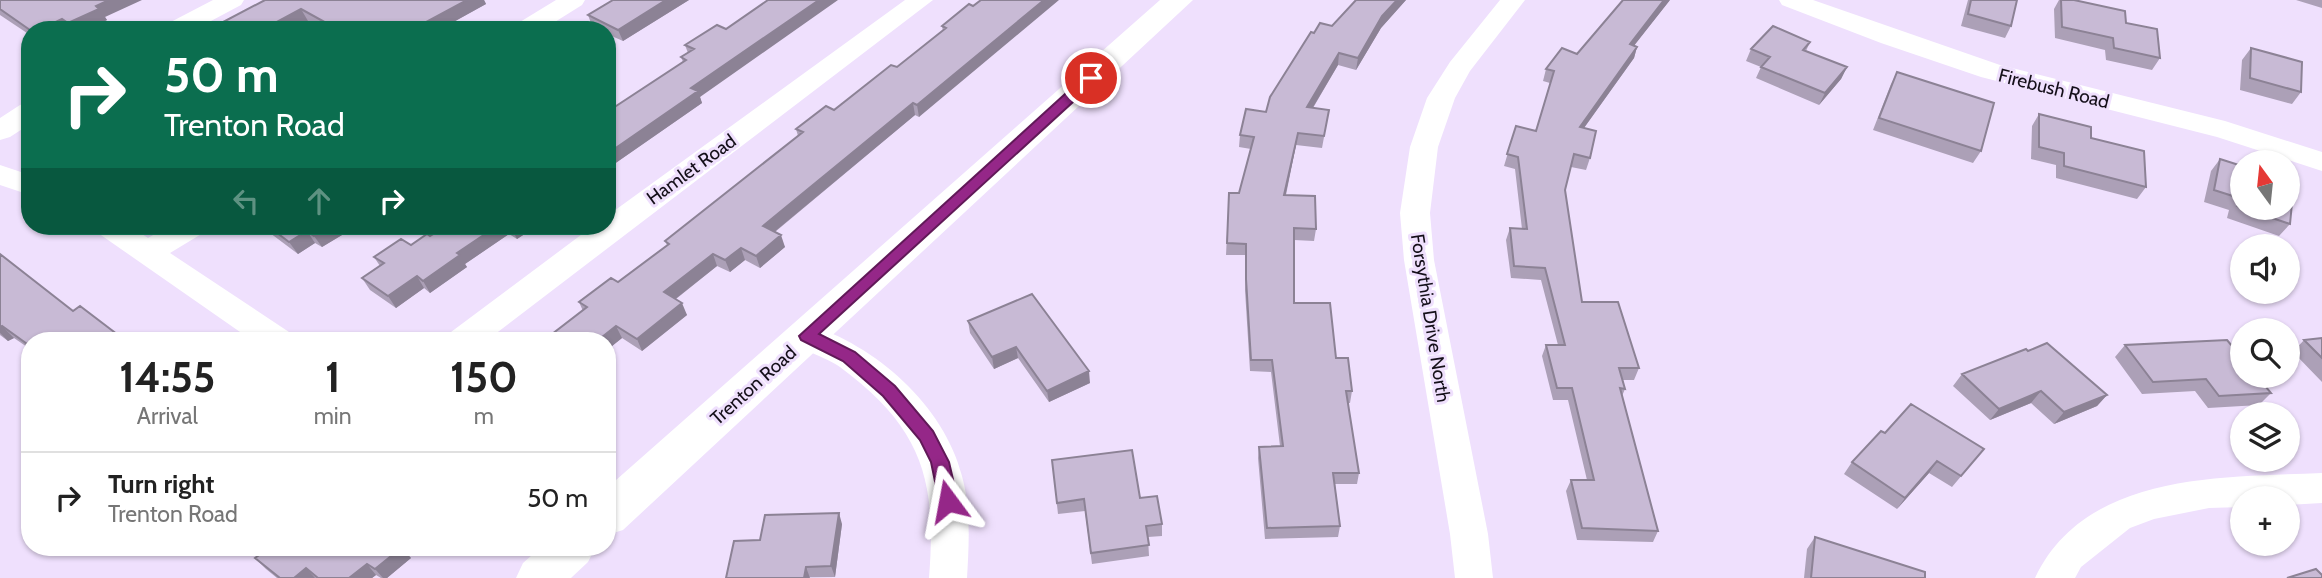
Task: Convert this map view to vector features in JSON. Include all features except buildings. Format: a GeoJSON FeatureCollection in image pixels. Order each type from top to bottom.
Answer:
{"type":"FeatureCollection","features":[{"type":"Feature","properties":{"kind":"main road","name":"Trenton Road"},"geometry":{"type":"LineString","coordinates":[[616,508],[1178,0]]}},
{"type":"Feature","properties":{"kind":"main road"},"geometry":{"type":"LineString","coordinates":[[539,578],[563,556]]}},
{"type":"Feature","properties":{"kind":"street"},"geometry":{"type":"LineString","coordinates":[[192,21],[233,0]]}},
{"type":"Feature","properties":{"kind":"street"},"geometry":{"type":"LineString","coordinates":[[539,21],[573,0]]}},
{"type":"Feature","properties":{"kind":"street","name":"Hamlet Road"},"geometry":{"type":"LineString","coordinates":[[616,224],[921,0]]}},
{"type":"Feature","properties":{"kind":"street","name":"Forsythia Drive North"},"geometry":{"type":"LineString","coordinates":[[1474,578],[1469,534],[1419,260],[1415,213],[1424,147],[1441,98],[1458,68],[1513,0]]}},
{"type":"Feature","properties":{"kind":"street","name":"Firebush Road"},"geometry":{"type":"LineString","coordinates":[[1791,0],[1883,37],[1994,73],[2238,134],[2322,162]]}},
{"type":"Feature","properties":{"kind":"street"},"geometry":{"type":"LineString","coordinates":[[0,131],[21,117]]}},
{"type":"Feature","properties":{"kind":"street"},"geometry":{"type":"LineString","coordinates":[[0,175],[21,182]]}},
{"type":"Feature","properties":{"kind":"street"},"geometry":{"type":"LineString","coordinates":[[123,235],[264,332]]}},
{"type":"Feature","properties":{"kind":"street"},"geometry":{"type":"LineString","coordinates":[[149,251],[177,235]]}},
{"type":"Feature","properties":{"kind":"street","name":"Hamlet Road"},"geometry":{"type":"LineString","coordinates":[[475,332],[602,235]]}},
{"type":"Feature","properties":{"kind":"street"},"geometry":{"type":"LineString","coordinates":[[807,336],[849,357],[889,391],[926,436],[940,462],[948,501],[951,542],[948,578]]}},
{"type":"Feature","properties":{"kind":"street"},"geometry":{"type":"LineString","coordinates":[[2054,578],[2068,555],[2117,517],[2151,504],[2208,493],[2322,488]]}},
{"type":"Feature","properties":{"kind":"route"},"geometry":{"type":"LineString","coordinates":[[948,501],[940,462],[926,436],[889,391],[849,357],[807,336],[1091,78]]}}]}
